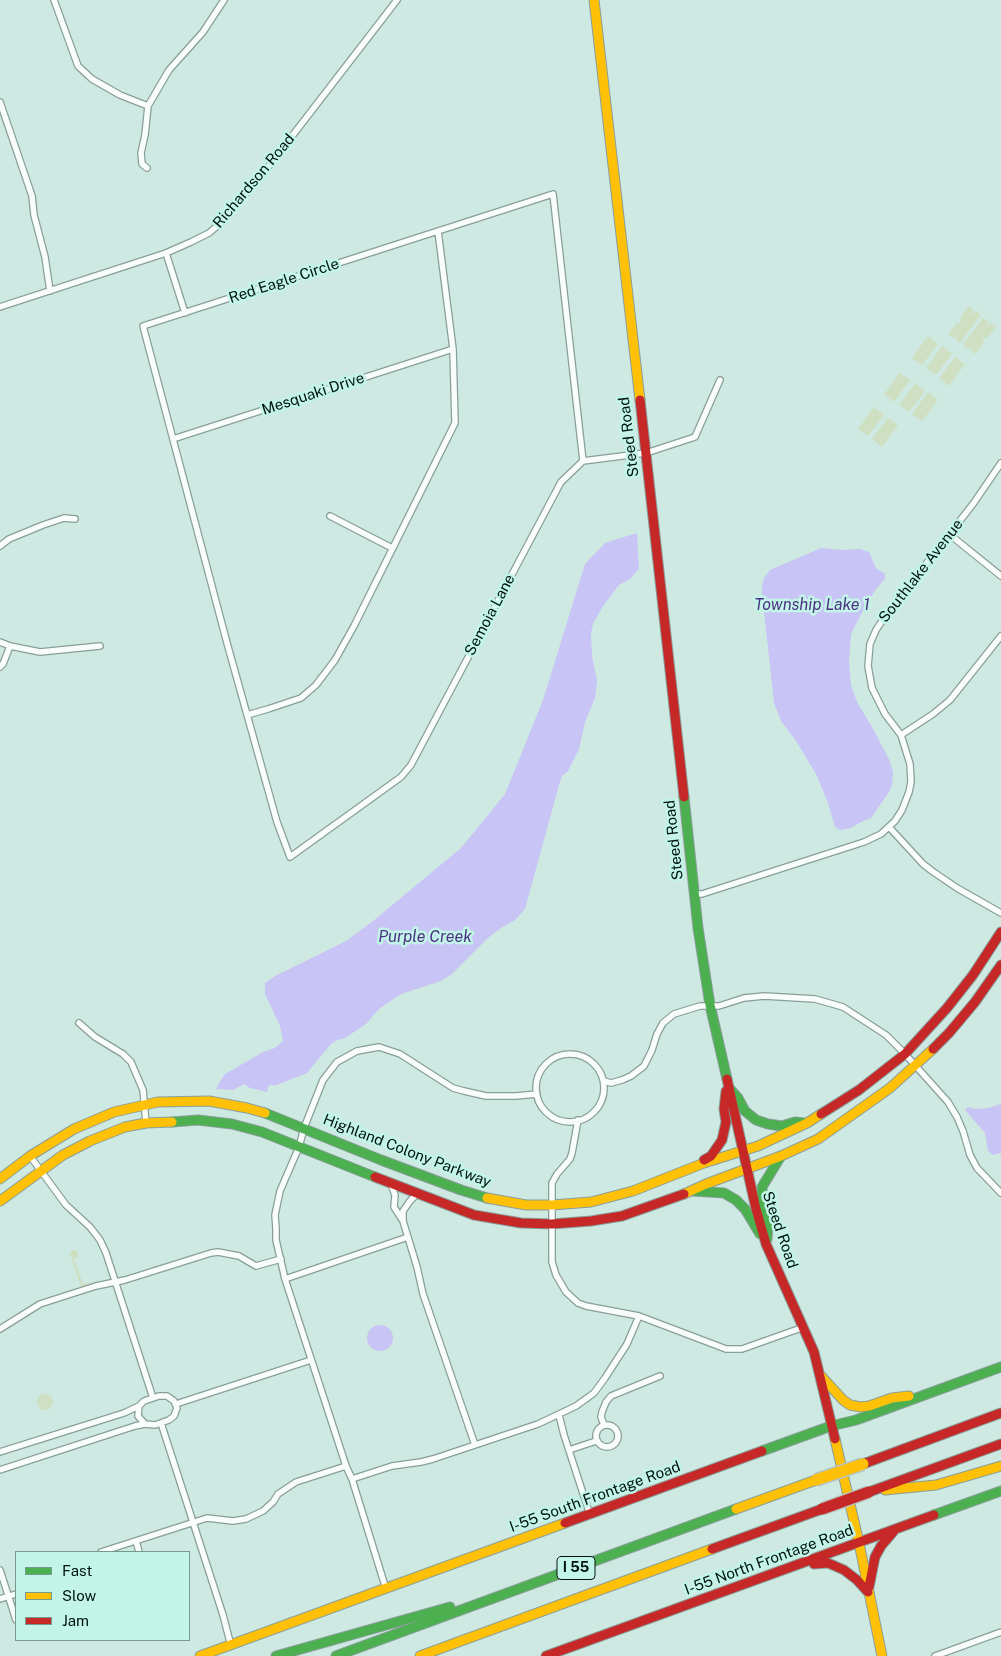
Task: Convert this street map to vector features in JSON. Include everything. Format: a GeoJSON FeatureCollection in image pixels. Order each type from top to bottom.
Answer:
{"type":"FeatureCollection","features":[{"type":"Feature","properties":{"kind":"main road","name":"Steed Road"},"geometry":{"type":"LineString","coordinates":[[594,0],[698,928],[710,1005],[746,1170],[766,1244],[814,1352],[859,1544],[882,1656]]}},
{"type":"Feature","properties":{"kind":"main road","name":"Highland Colony Parkway"},"geometry":{"type":"LineString","coordinates":[[0,1179],[30,1156],[74,1129],[114,1112],[173,1101],[218,1103],[262,1112],[468,1193],[526,1205],[591,1202],[633,1191],[758,1146],[807,1123],[859,1090],[905,1054],[948,1008],[973,975],[1001,932]]}},
{"type":"Feature","properties":{"kind":"main road"},"geometry":{"type":"LineString","coordinates":[[0,1201],[63,1155],[90,1141],[125,1127],[146,1123],[198,1120],[232,1124],[262,1132],[451,1208],[481,1216],[552,1224],[622,1216],[693,1191],[818,1139],[890,1088],[950,1033],[1001,965]]}},
{"type":"Feature","properties":{"kind":"main road"},"geometry":{"type":"LineString","coordinates":[[727,1086],[738,1098],[746,1112],[756,1120],[782,1126],[795,1122],[807,1123]]}},
{"type":"Feature","properties":{"kind":"main road"},"geometry":{"type":"LineString","coordinates":[[687,1170],[710,1156],[722,1140],[726,1122],[724,1109],[727,1086]]}},
{"type":"Feature","properties":{"kind":"main road"},"geometry":{"type":"LineString","coordinates":[[766,1244],[768,1225],[762,1201],[762,1188],[781,1156]]}},
{"type":"Feature","properties":{"kind":"main road"},"geometry":{"type":"LineString","coordinates":[[693,1191],[724,1193],[736,1200],[745,1209],[766,1244]]}},
{"type":"Feature","properties":{"kind":"main road","name":"I-55 South Frontage Road"},"geometry":{"type":"LineString","coordinates":[[200,1656],[831,1426],[856,1420],[1001,1367]]}},
{"type":"Feature","properties":{"kind":"main road"},"geometry":{"type":"LineString","coordinates":[[820,1375],[850,1405],[870,1406],[892,1398],[924,1394]]}},
{"type":"Feature","properties":{"kind":"main road","name":"I 55"},"geometry":{"type":"LineString","coordinates":[[336,1656],[1001,1413]]}},
{"type":"Feature","properties":{"kind":"main road","name":"I 55"},"geometry":{"type":"LineString","coordinates":[[420,1656],[1001,1444]]}},
{"type":"Feature","properties":{"kind":"main road"},"geometry":{"type":"LineString","coordinates":[[868,1492],[936,1485],[1001,1466]]}},
{"type":"Feature","properties":{"kind":"main road","name":"I-55 North Frontage Road"},"geometry":{"type":"LineString","coordinates":[[546,1656],[564,1652],[642,1620],[859,1544],[1001,1491]]}},
{"type":"Feature","properties":{"kind":"main road"},"geometry":{"type":"LineString","coordinates":[[868,1593],[875,1557],[895,1530]]}},
{"type":"Feature","properties":{"kind":"main road"},"geometry":{"type":"LineString","coordinates":[[802,1564],[828,1563],[844,1570],[858,1580],[868,1593]]}},
{"type":"Feature","properties":{"kind":"main road"},"geometry":{"type":"LineString","coordinates":[[276,1656],[555,1576]]}},
{"type":"Feature","properties":{"kind":"main road"},"geometry":{"type":"LineString","coordinates":[[430,1656],[478,1636]]}},
{"type":"Feature","properties":{"kind":"street"},"geometry":{"type":"LineString","coordinates":[[54,0],[78,66],[92,79],[120,95],[148,106]]}},
{"type":"Feature","properties":{"kind":"street"},"geometry":{"type":"LineString","coordinates":[[147,168],[142,164],[141,153],[148,106],[169,70],[203,32],[224,0]]}},
{"type":"Feature","properties":{"kind":"street","name":"Richardson Road"},"geometry":{"type":"LineString","coordinates":[[0,307],[166,253],[209,233],[223,221],[269,166],[394,1]]}},
{"type":"Feature","properties":{"kind":"street"},"geometry":{"type":"LineString","coordinates":[[0,102],[32,196],[34,215],[45,256],[50,291]]}},
{"type":"Feature","properties":{"kind":"street","name":"Red Eagle Circle"},"geometry":{"type":"LineString","coordinates":[[277,822],[144,326],[552,194],[583,461]]}},
{"type":"Feature","properties":{"kind":"street"},"geometry":{"type":"LineString","coordinates":[[247,714],[268,710],[301,698],[316,685],[335,660],[354,626],[455,423],[452,349],[438,231]]}},
{"type":"Feature","properties":{"kind":"street"},"geometry":{"type":"LineString","coordinates":[[166,253],[185,312]]}},
{"type":"Feature","properties":{"kind":"street","name":"Mesquaki Drive"},"geometry":{"type":"LineString","coordinates":[[173,439],[452,349]]}},
{"type":"Feature","properties":{"kind":"street"},"geometry":{"type":"LineString","coordinates":[[583,461],[646,453],[695,437],[720,380]]}},
{"type":"Feature","properties":{"kind":"street","name":"Semoia Lane"},"geometry":{"type":"LineString","coordinates":[[277,822],[290,857],[401,777],[411,765],[560,482],[583,461]]}},
{"type":"Feature","properties":{"kind":"street","name":"Southlake Avenue"},"geometry":{"type":"LineString","coordinates":[[695,894],[702,894],[858,844],[881,834],[902,810],[911,782],[910,764],[901,735],[885,714],[872,688],[869,678],[868,653],[876,630],[886,615],[950,534],[1001,463]]}},
{"type":"Feature","properties":{"kind":"street"},"geometry":{"type":"LineString","coordinates":[[330,516],[392,548]]}},
{"type":"Feature","properties":{"kind":"street"},"geometry":{"type":"LineString","coordinates":[[0,546],[9,539],[43,525],[64,518],[75,519]]}},
{"type":"Feature","properties":{"kind":"street"},"geometry":{"type":"LineString","coordinates":[[950,534],[1001,576]]}},
{"type":"Feature","properties":{"kind":"street"},"geometry":{"type":"LineString","coordinates":[[901,735],[933,714],[950,700],[1001,636]]}},
{"type":"Feature","properties":{"kind":"street"},"geometry":{"type":"LineString","coordinates":[[0,642],[40,652],[100,646]]}},
{"type":"Feature","properties":{"kind":"street"},"geometry":{"type":"LineString","coordinates":[[0,667],[10,646]]}},
{"type":"Feature","properties":{"kind":"street"},"geometry":{"type":"LineString","coordinates":[[889,827],[932,872],[1001,913]]}},
{"type":"Feature","properties":{"kind":"street"},"geometry":{"type":"LineString","coordinates":[[604,1081],[611,1083],[628,1078],[644,1066],[663,1023],[674,1014],[687,1009],[710,1005],[719,1006],[744,998],[764,996],[815,999],[843,1007],[886,1035],[916,1065],[948,1102],[963,1131],[970,1156],[990,1184],[1001,1193]]}},
{"type":"Feature","properties":{"kind":"street"},"geometry":{"type":"LineString","coordinates":[[79,1023],[95,1037],[123,1054],[131,1062],[143,1090],[146,1123]]}},
{"type":"Feature","properties":{"kind":"street"},"geometry":{"type":"LineString","coordinates":[[386,1589],[352,1479],[346,1466],[285,1279],[276,1228],[277,1203],[280,1191],[299,1147],[304,1128],[323,1080],[337,1062],[357,1051],[380,1047],[400,1054],[453,1088],[464,1091],[486,1096],[537,1094]]}},
{"type":"Feature","properties":{"kind":"street"},"geometry":{"type":"LineString","coordinates":[[570,1054],[583,1056],[589,1060],[599,1071],[604,1081],[603,1097],[596,1110],[592,1114],[578,1120],[563,1121],[551,1115],[545,1110],[537,1094],[538,1079],[544,1066],[551,1061],[570,1054]]}},
{"type":"Feature","properties":{"kind":"street"},"geometry":{"type":"LineString","coordinates":[[578,1120],[570,1159],[552,1183],[553,1268],[566,1292],[586,1306],[638,1316],[726,1349],[742,1348],[804,1327]]}},
{"type":"Feature","properties":{"kind":"street"},"geometry":{"type":"LineString","coordinates":[[30,1156],[66,1205],[90,1227],[100,1240],[106,1253],[153,1398]]}},
{"type":"Feature","properties":{"kind":"street"},"geometry":{"type":"LineString","coordinates":[[391,1184],[395,1195],[394,1208],[403,1221],[418,1266],[423,1294],[475,1445]]}},
{"type":"Feature","properties":{"kind":"street"},"geometry":{"type":"LineString","coordinates":[[403,1221],[403,1211],[417,1194]]}},
{"type":"Feature","properties":{"kind":"street"},"geometry":{"type":"LineString","coordinates":[[285,1279],[408,1237]]}},
{"type":"Feature","properties":{"kind":"street"},"geometry":{"type":"LineString","coordinates":[[0,1329],[40,1304],[211,1253],[218,1252],[239,1256],[256,1266],[281,1258]]}},
{"type":"Feature","properties":{"kind":"street"},"geometry":{"type":"LineString","coordinates":[[352,1479],[392,1466],[433,1459],[538,1424],[576,1406],[594,1394],[627,1344],[638,1316]]}},
{"type":"Feature","properties":{"kind":"street"},"geometry":{"type":"LineString","coordinates":[[176,1404],[311,1360]]}},
{"type":"Feature","properties":{"kind":"street"},"geometry":{"type":"LineString","coordinates":[[604,1425],[601,1416],[606,1402],[611,1396],[660,1376]]}},
{"type":"Feature","properties":{"kind":"street"},"geometry":{"type":"LineString","coordinates":[[0,1452],[124,1413],[153,1398],[167,1396],[176,1404],[174,1416],[169,1420],[153,1426],[145,1424],[0,1470]]}},
{"type":"Feature","properties":{"kind":"street"},"geometry":{"type":"LineString","coordinates":[[139,1406],[138,1416],[145,1424]]}},
{"type":"Feature","properties":{"kind":"street"},"geometry":{"type":"LineString","coordinates":[[559,1415],[590,1515]]}},
{"type":"Feature","properties":{"kind":"street"},"geometry":{"type":"LineString","coordinates":[[161,1423],[223,1615],[231,1646]]}},
{"type":"Feature","properties":{"kind":"street"},"geometry":{"type":"LineString","coordinates":[[604,1425],[615,1428],[618,1435],[617,1442],[611,1447],[600,1446],[596,1441],[598,1429],[604,1425]]}},
{"type":"Feature","properties":{"kind":"street"},"geometry":{"type":"LineString","coordinates":[[569,1450],[596,1441]]}},
{"type":"Feature","properties":{"kind":"street"},"geometry":{"type":"LineString","coordinates":[[104,1551],[207,1518],[233,1521],[246,1519],[263,1511],[273,1502],[278,1494],[296,1482],[346,1466]]}},
{"type":"Feature","properties":{"kind":"street"},"geometry":{"type":"LineString","coordinates":[[136,1541],[139,1551]]}},
{"type":"Feature","properties":{"kind":"street"},"geometry":{"type":"LineString","coordinates":[[0,1570],[15,1617]]}},
{"type":"Feature","properties":{"kind":"street"},"geometry":{"type":"LineString","coordinates":[[0,1599],[15,1594]]}},
{"type":"Feature","properties":{"kind":"street"},"geometry":{"type":"LineString","coordinates":[[935,1656],[1001,1632]]}},
{"type":"Feature","properties":{"kind":"green space"},"geometry":{"type":"Polygon","coordinates":[[[969,306],[974,310],[973,315],[976,311],[981,315],[960,343],[955,339],[956,335],[954,338],[948,334],[957,323],[959,324],[962,319],[960,318],[969,306]]]}},
{"type":"Feature","properties":{"kind":"green space"},"geometry":{"type":"Polygon","coordinates":[[[983,318],[989,322],[986,325],[988,326],[990,323],[996,327],[987,338],[985,337],[982,341],[984,342],[975,354],[970,350],[971,347],[968,349],[963,345],[983,318]]]}},
{"type":"Feature","properties":{"kind":"green space"},"geometry":{"type":"Polygon","coordinates":[[[928,336],[938,344],[922,365],[912,358],[928,336]]]}},
{"type":"Feature","properties":{"kind":"green space"},"geometry":{"type":"Polygon","coordinates":[[[942,346],[952,354],[936,375],[926,368],[942,346]]]}},
{"type":"Feature","properties":{"kind":"green space"},"geometry":{"type":"Polygon","coordinates":[[[955,357],[965,364],[949,386],[939,378],[955,357]]]}},
{"type":"Feature","properties":{"kind":"green space"},"geometry":{"type":"Polygon","coordinates":[[[900,373],[910,380],[894,402],[884,394],[900,373]]]}},
{"type":"Feature","properties":{"kind":"green space"},"geometry":{"type":"Polygon","coordinates":[[[915,383],[925,391],[909,412],[899,405],[915,383]]]}},
{"type":"Feature","properties":{"kind":"green space"},"geometry":{"type":"Polygon","coordinates":[[[928,392],[938,400],[922,421],[912,414],[928,392]]]}},
{"type":"Feature","properties":{"kind":"green space"},"geometry":{"type":"Polygon","coordinates":[[[874,407],[884,415],[868,436],[858,429],[874,407]]]}},
{"type":"Feature","properties":{"kind":"green space"},"geometry":{"type":"Polygon","coordinates":[[[888,418],[898,425],[882,447],[872,439],[888,418]]]}},
{"type":"Feature","properties":{"kind":"green space"},"geometry":{"type":"Polygon","coordinates":[[[72,1250],[76,1250],[78,1254],[78,1257],[74,1259],[83,1284],[89,1282],[90,1286],[81,1287],[70,1254],[72,1250]]]}},
{"type":"Feature","properties":{"kind":"green space"},"geometry":{"type":"Polygon","coordinates":[[[45,1394],[53,1402],[45,1410],[37,1402],[45,1394]]]}},
{"type":"Feature","properties":{"kind":"water","name":"Purple Creek"},"geometry":{"type":"Polygon","coordinates":[[[637,533],[639,569],[630,579],[619,585],[603,606],[593,624],[591,633],[592,656],[597,680],[595,698],[585,722],[579,749],[568,771],[562,776],[559,785],[525,909],[515,920],[489,937],[452,974],[441,981],[401,994],[379,1009],[366,1024],[345,1038],[331,1044],[307,1073],[274,1086],[271,1084],[267,1092],[250,1088],[244,1084],[233,1090],[216,1089],[225,1074],[263,1052],[275,1048],[283,1041],[280,1026],[265,994],[265,983],[275,976],[346,941],[373,921],[461,848],[505,794],[543,700],[585,564],[605,543],[637,533]]]}},
{"type":"Feature","properties":{"kind":"water","name":"Township Lake 1"},"geometry":{"type":"Polygon","coordinates":[[[821,548],[860,549],[869,552],[876,568],[885,574],[885,579],[866,605],[851,634],[849,661],[851,685],[857,702],[889,759],[893,772],[892,785],[871,818],[851,828],[840,830],[835,827],[828,803],[816,774],[781,721],[774,703],[762,593],[764,578],[770,570],[821,548]]]}},
{"type":"Feature","properties":{"kind":"water"},"geometry":{"type":"Polygon","coordinates":[[[1001,1104],[1001,1153],[993,1155],[988,1151],[985,1133],[965,1110],[968,1107],[975,1109],[988,1108],[1001,1104]]]}},
{"type":"Feature","properties":{"kind":"water"},"geometry":{"type":"Polygon","coordinates":[[[380,1325],[389,1329],[393,1338],[389,1347],[380,1351],[371,1347],[367,1338],[371,1329],[380,1325]]]}},
{"type":"Feature","properties":{"kind":"traffic: fast"},"geometry":{"type":"LineString","coordinates":[[684,797],[698,928],[710,1005],[727,1079]]}},
{"type":"Feature","properties":{"kind":"traffic: fast"},"geometry":{"type":"LineString","coordinates":[[729,1088],[738,1098],[745,1111],[756,1120],[782,1126],[795,1122],[804,1123]]}},
{"type":"Feature","properties":{"kind":"traffic: fast"},"geometry":{"type":"LineString","coordinates":[[265,1113],[381,1160],[487,1198]]}},
{"type":"Feature","properties":{"kind":"traffic: fast"},"geometry":{"type":"LineString","coordinates":[[172,1122],[198,1120],[232,1124],[262,1132],[375,1177]]}},
{"type":"Feature","properties":{"kind":"traffic: fast"},"geometry":{"type":"LineString","coordinates":[[767,1239],[768,1225],[762,1201],[762,1187],[781,1156]]}},
{"type":"Feature","properties":{"kind":"traffic: fast"},"geometry":{"type":"LineString","coordinates":[[693,1191],[724,1193],[736,1200],[745,1209],[760,1234]]}},
{"type":"Feature","properties":{"kind":"traffic: fast"},"geometry":{"type":"LineString","coordinates":[[762,1451],[831,1426],[856,1420],[1001,1367]]}},
{"type":"Feature","properties":{"kind":"traffic: fast"},"geometry":{"type":"LineString","coordinates":[[934,1515],[1001,1491]]}},
{"type":"Feature","properties":{"kind":"traffic: fast"},"geometry":{"type":"LineString","coordinates":[[336,1656],[736,1509]]}},
{"type":"Feature","properties":{"kind":"traffic: fast"},"geometry":{"type":"LineString","coordinates":[[276,1656],[450,1607]]}},
{"type":"Feature","properties":{"kind":"traffic: slow"},"geometry":{"type":"LineString","coordinates":[[594,0],[640,400]]}},
{"type":"Feature","properties":{"kind":"traffic: slow"},"geometry":{"type":"LineString","coordinates":[[684,1194],[781,1156],[818,1139],[890,1088],[933,1049]]}},
{"type":"Feature","properties":{"kind":"traffic: slow"},"geometry":{"type":"LineString","coordinates":[[0,1179],[30,1156],[74,1129],[114,1112],[158,1102],[209,1101],[265,1113]]}},
{"type":"Feature","properties":{"kind":"traffic: slow"},"geometry":{"type":"LineString","coordinates":[[487,1198],[526,1205],[591,1202],[633,1191],[704,1163],[758,1146],[807,1123],[821,1114]]}},
{"type":"Feature","properties":{"kind":"traffic: slow"},"geometry":{"type":"LineString","coordinates":[[0,1201],[63,1155],[90,1141],[125,1127],[146,1123],[172,1122]]}},
{"type":"Feature","properties":{"kind":"traffic: slow"},"geometry":{"type":"LineString","coordinates":[[821,1376],[850,1405],[869,1406],[892,1398],[909,1396]]}},
{"type":"Feature","properties":{"kind":"traffic: slow"},"geometry":{"type":"LineString","coordinates":[[835,1439],[882,1656]]}},
{"type":"Feature","properties":{"kind":"traffic: slow"},"geometry":{"type":"LineString","coordinates":[[816,1480],[863,1464]]}},
{"type":"Feature","properties":{"kind":"traffic: slow"},"geometry":{"type":"LineString","coordinates":[[885,1490],[936,1485],[1001,1466]]}},
{"type":"Feature","properties":{"kind":"traffic: slow"},"geometry":{"type":"LineString","coordinates":[[736,1509],[816,1480]]}},
{"type":"Feature","properties":{"kind":"traffic: slow"},"geometry":{"type":"LineString","coordinates":[[200,1656],[565,1523]]}},
{"type":"Feature","properties":{"kind":"traffic: slow"},"geometry":{"type":"LineString","coordinates":[[420,1656],[712,1549]]}},
{"type":"Feature","properties":{"kind":"traffic: jam"},"geometry":{"type":"LineString","coordinates":[[640,400],[684,797]]}},
{"type":"Feature","properties":{"kind":"traffic: jam"},"geometry":{"type":"LineString","coordinates":[[821,1114],[859,1090],[905,1054],[947,1008],[973,975],[1001,932]]}},
{"type":"Feature","properties":{"kind":"traffic: jam"},"geometry":{"type":"LineString","coordinates":[[933,1049],[975,1002],[1001,965]]}},
{"type":"Feature","properties":{"kind":"traffic: jam"},"geometry":{"type":"LineString","coordinates":[[727,1079],[756,1209],[766,1244],[814,1352],[835,1439]]}},
{"type":"Feature","properties":{"kind":"traffic: jam"},"geometry":{"type":"LineString","coordinates":[[704,1160],[711,1156],[722,1140],[726,1122],[724,1109],[726,1091]]}},
{"type":"Feature","properties":{"kind":"traffic: jam"},"geometry":{"type":"LineString","coordinates":[[375,1177],[474,1215],[521,1223],[552,1224],[622,1216],[684,1194]]}},
{"type":"Feature","properties":{"kind":"traffic: jam"},"geometry":{"type":"LineString","coordinates":[[863,1464],[1001,1413]]}},
{"type":"Feature","properties":{"kind":"traffic: jam"},"geometry":{"type":"LineString","coordinates":[[869,1492],[1001,1444]]}},
{"type":"Feature","properties":{"kind":"traffic: jam"},"geometry":{"type":"LineString","coordinates":[[565,1523],[762,1451]]}},
{"type":"Feature","properties":{"kind":"traffic: jam"},"geometry":{"type":"LineString","coordinates":[[822,1509],[869,1492]]}},
{"type":"Feature","properties":{"kind":"traffic: jam"},"geometry":{"type":"LineString","coordinates":[[712,1549],[822,1509]]}},
{"type":"Feature","properties":{"kind":"traffic: jam"},"geometry":{"type":"LineString","coordinates":[[546,1656],[934,1515]]}},
{"type":"Feature","properties":{"kind":"traffic: jam"},"geometry":{"type":"LineString","coordinates":[[869,1587],[875,1557],[881,1546],[893,1532]]}},
{"type":"Feature","properties":{"kind":"traffic: jam"},"geometry":{"type":"LineString","coordinates":[[814,1564],[828,1563],[844,1570],[868,1592]]}}]}
